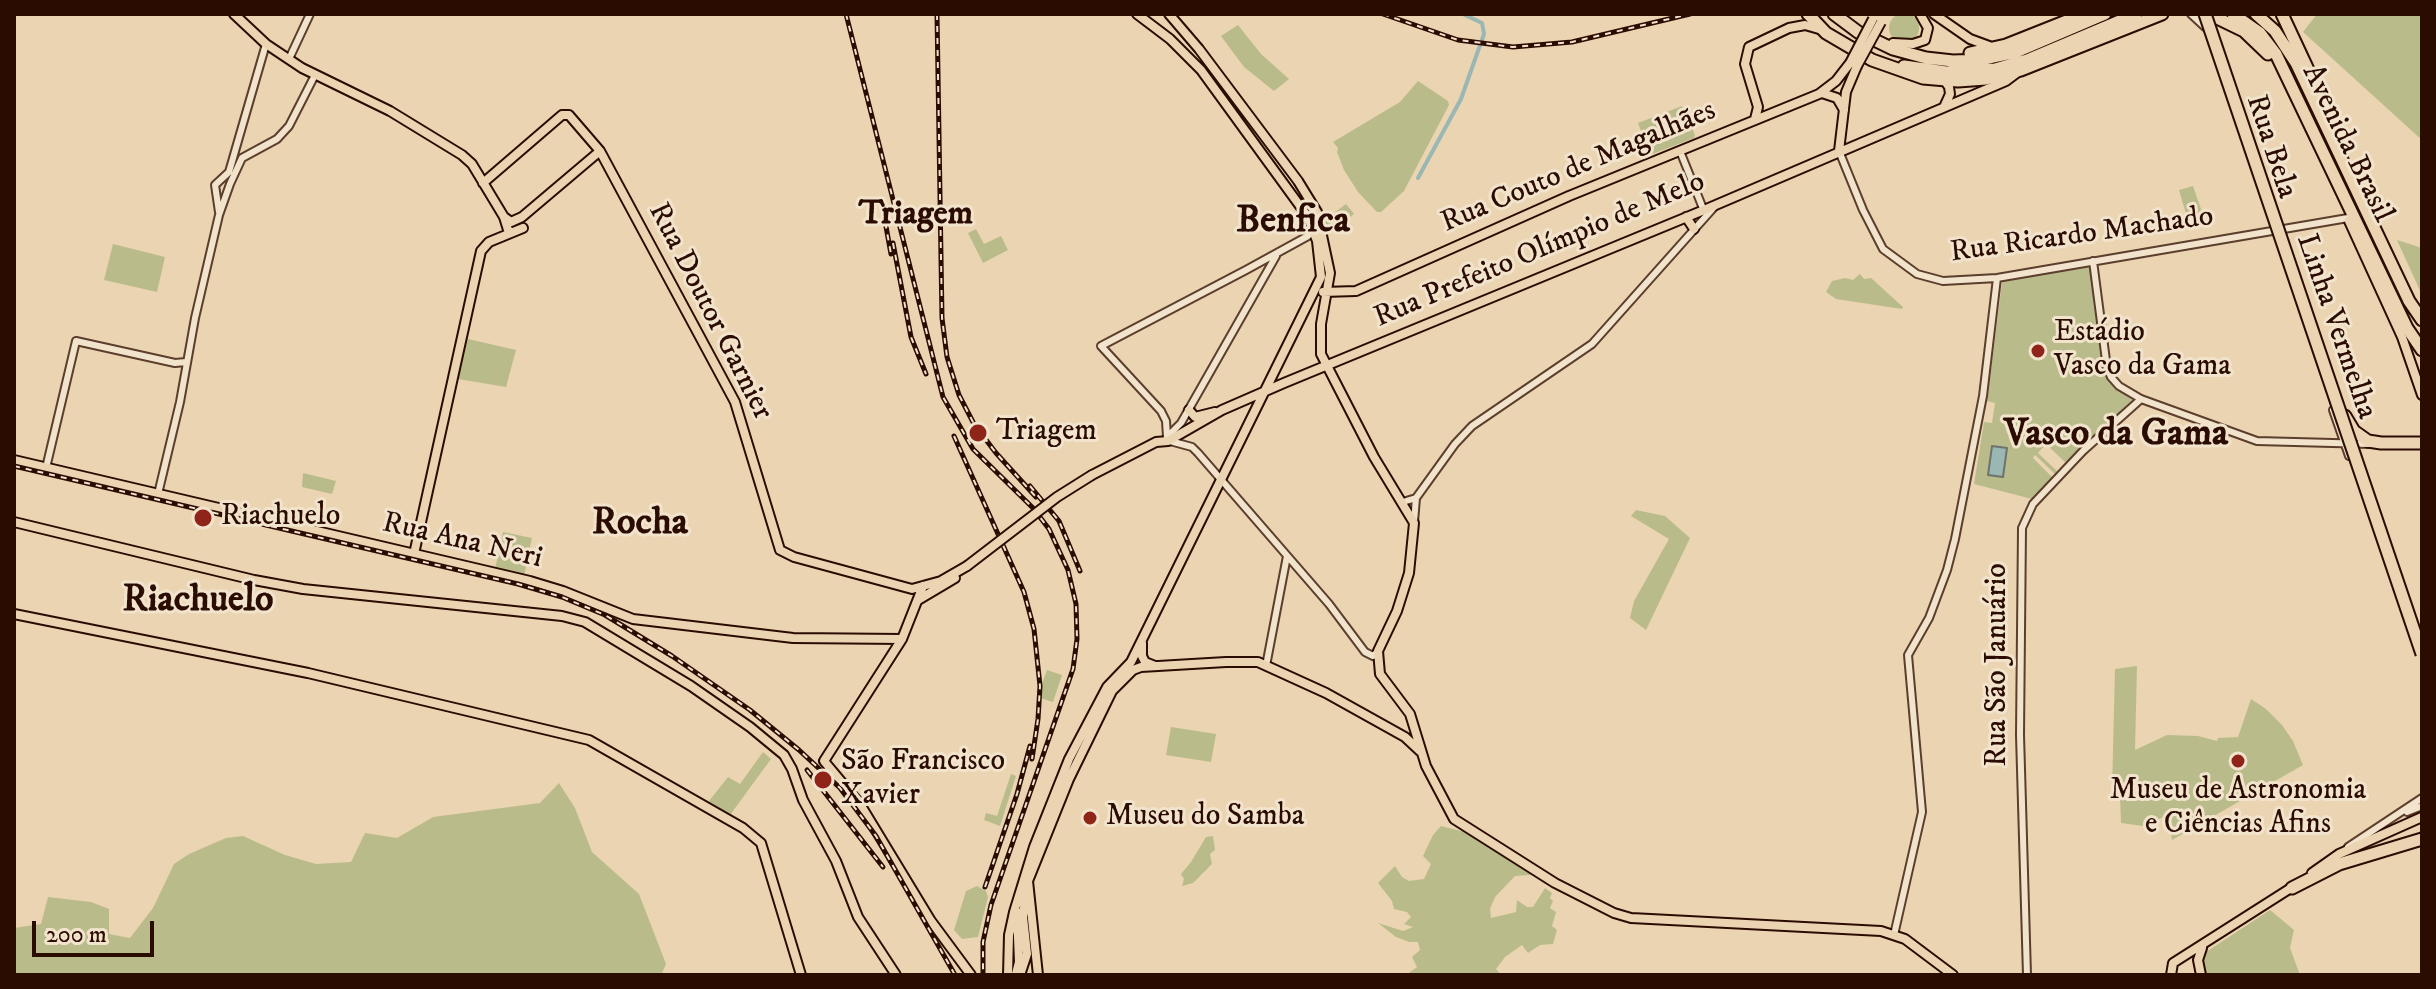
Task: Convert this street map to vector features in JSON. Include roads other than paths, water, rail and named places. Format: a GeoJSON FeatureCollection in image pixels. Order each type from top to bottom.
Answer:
{"type":"FeatureCollection","features":[{"type":"Feature","properties":{"kind":"highway"},"geometry":{"type":"LineString","coordinates":[[1808,14],[1826,33],[1885,66],[1923,78],[1945,81],[1974,80],[2018,71],[2162,14]]}},
{"type":"Feature","properties":{"kind":"highway"},"geometry":{"type":"LineString","coordinates":[[1817,14],[1845,37],[1908,69],[1942,77],[2018,71]]}},
{"type":"Feature","properties":{"kind":"highway"},"geometry":{"type":"LineString","coordinates":[[1834,14],[1858,32],[1893,49],[1926,58],[1963,61],[2016,52],[2105,14]]}},
{"type":"Feature","properties":{"kind":"highway"},"geometry":{"type":"LineString","coordinates":[[1843,14],[1893,43],[1924,52],[1951,54],[1980,52],[2006,45],[2084,14]]}},
{"type":"Feature","properties":{"kind":"highway"},"geometry":{"type":"LineString","coordinates":[[1880,57],[1934,71],[1957,73],[1995,69],[2027,60],[2136,14]]}},
{"type":"Feature","properties":{"kind":"highway","name":"Avenida Brasil"},"geometry":{"type":"LineString","coordinates":[[2208,14],[2237,26],[2266,52],[2348,220]]}},
{"type":"Feature","properties":{"kind":"highway","name":"Linha Vermelha"},"geometry":{"type":"LineString","coordinates":[[2208,14],[2422,652]]}},
{"type":"Feature","properties":{"kind":"highway","name":"Linha Vermelha"},"geometry":{"type":"LineString","coordinates":[[2208,14],[2422,652]]}},
{"type":"Feature","properties":{"kind":"highway","name":"Avenida Brasil"},"geometry":{"type":"LineString","coordinates":[[2233,14],[2260,33],[2276,54],[2402,318],[2419,347]]}},
{"type":"Feature","properties":{"kind":"highway","name":"Avenida Brasil"},"geometry":{"type":"LineString","coordinates":[[2256,14],[2270,25],[2286,45],[2418,309]]}},
{"type":"Feature","properties":{"kind":"highway"},"geometry":{"type":"LineString","coordinates":[[2273,15],[2293,45],[2320,111]]}},
{"type":"Feature","properties":{"kind":"highway","name":"Avenida Brasil"},"geometry":{"type":"LineString","coordinates":[[2273,15],[2418,309]]}},
{"type":"Feature","properties":{"kind":"highway"},"geometry":{"type":"LineString","coordinates":[[2348,220],[2402,318]]}},
{"type":"Feature","properties":{"kind":"highway"},"geometry":{"type":"LineString","coordinates":[[2418,309],[2422,322]]}},
{"type":"Feature","properties":{"kind":"highway"},"geometry":{"type":"LineString","coordinates":[[2328,379],[2351,428],[2363,438],[2381,443],[2422,444]]}},
{"type":"Feature","properties":{"kind":"highway"},"geometry":{"type":"LineString","coordinates":[[2292,888],[2339,864],[2422,839]]}},
{"type":"Feature","properties":{"kind":"main road"},"geometry":{"type":"LineString","coordinates":[[234,14],[266,44],[289,59],[315,75],[382,106],[468,160],[504,217],[509,233]]}},
{"type":"Feature","properties":{"kind":"main road"},"geometry":{"type":"LineString","coordinates":[[1008,975],[1009,935],[1034,847],[1107,687],[1131,662],[1220,478],[1315,294],[1321,269],[1314,231],[1308,217],[1205,75],[1170,39],[1137,14]]}},
{"type":"Feature","properties":{"kind":"main road"},"geometry":{"type":"LineString","coordinates":[[1149,21],[1166,27],[1169,14]]}},
{"type":"Feature","properties":{"kind":"main road"},"geometry":{"type":"LineString","coordinates":[[1169,14],[1305,191],[1319,219],[1330,273],[1320,345],[1326,366],[1380,469],[1414,523],[1412,561],[1405,587],[1378,651],[1378,668],[1383,681],[1410,714],[1421,751],[1446,805],[1462,826],[1555,883],[1614,913],[1647,919],[1851,928],[1894,935],[1915,945],[1953,975]]}},
{"type":"Feature","properties":{"kind":"main road"},"geometry":{"type":"LineString","coordinates":[[1789,28],[1800,14]]}},
{"type":"Feature","properties":{"kind":"main road"},"geometry":{"type":"LineString","coordinates":[[1839,151],[1846,92],[1854,65],[1877,18],[1888,14]]}},
{"type":"Feature","properties":{"kind":"main road"},"geometry":{"type":"LineString","coordinates":[[1893,43],[1922,42],[1928,31],[1928,15],[1982,45],[2006,45]]}},
{"type":"Feature","properties":{"kind":"main road"},"geometry":{"type":"LineString","coordinates":[[1755,119],[1758,107],[1745,64],[1747,50],[1754,43],[1789,28],[1805,25],[1826,33]]}},
{"type":"Feature","properties":{"kind":"main road"},"geometry":{"type":"LineString","coordinates":[[1170,39],[1174,32],[1184,32]]}},
{"type":"Feature","properties":{"kind":"main road","name":"Rua Couto de Magalhães"},"geometry":{"type":"LineString","coordinates":[[1315,294],[1351,292],[1819,94],[1854,65]]}},
{"type":"Feature","properties":{"kind":"main road","name":"Rua Prefeito Olímpio de Melo"},"geometry":{"type":"LineString","coordinates":[[965,567],[1057,497],[1092,475],[1222,410],[1716,205],[2006,81],[2018,71]]}},
{"type":"Feature","properties":{"kind":"main road"},"geometry":{"type":"LineString","coordinates":[[1944,106],[1950,94],[1945,81]]}},
{"type":"Feature","properties":{"kind":"main road"},"geometry":{"type":"LineString","coordinates":[[1819,94],[1837,98],[1847,135],[1855,139],[1868,139]]}},
{"type":"Feature","properties":{"kind":"main road"},"geometry":{"type":"LineString","coordinates":[[1755,97],[1767,105],[1784,108]]}},
{"type":"Feature","properties":{"kind":"main road","name":"Rua Doutor Garnier"},"geometry":{"type":"LineString","coordinates":[[483,183],[562,115],[570,116],[600,151],[735,402],[780,550],[805,561],[912,589]]}},
{"type":"Feature","properties":{"kind":"main road"},"geometry":{"type":"LineString","coordinates":[[504,217],[515,222],[600,151]]}},
{"type":"Feature","properties":{"kind":"main road"},"geometry":{"type":"LineString","coordinates":[[1686,217],[1696,227]]}},
{"type":"Feature","properties":{"kind":"main road","name":"Avenida Brasil"},"geometry":{"type":"LineString","coordinates":[[2348,220],[2402,337],[2422,395]]}},
{"type":"Feature","properties":{"kind":"main road"},"geometry":{"type":"LineString","coordinates":[[414,554],[481,251],[489,242],[523,228]]}},
{"type":"Feature","properties":{"kind":"main road"},"geometry":{"type":"LineString","coordinates":[[1330,273],[1351,292]]}},
{"type":"Feature","properties":{"kind":"main road"},"geometry":{"type":"LineString","coordinates":[[1274,373],[1277,380],[1284,383]]}},
{"type":"Feature","properties":{"kind":"main road"},"geometry":{"type":"LineString","coordinates":[[1189,410],[1195,417],[1222,410]]}},
{"type":"Feature","properties":{"kind":"main road","name":"Rua Ana Neri"},"geometry":{"type":"LineString","coordinates":[[14,460],[536,583],[635,619],[793,638],[902,639]]}},
{"type":"Feature","properties":{"kind":"main road"},"geometry":{"type":"LineString","coordinates":[[14,518],[32,526],[303,589],[578,619],[627,645],[726,709],[774,746],[791,766],[803,800],[836,861],[858,917],[896,975]]}},
{"type":"Feature","properties":{"kind":"main road"},"geometry":{"type":"LineString","coordinates":[[918,600],[912,589],[941,581],[965,567]]}},
{"type":"Feature","properties":{"kind":"main road"},"geometry":{"type":"LineString","coordinates":[[918,600],[943,587],[965,567]]}},
{"type":"Feature","properties":{"kind":"main road"},"geometry":{"type":"LineString","coordinates":[[929,573],[932,578],[941,581]]}},
{"type":"Feature","properties":{"kind":"main road"},"geometry":{"type":"LineString","coordinates":[[923,586],[902,639],[824,761],[869,817],[931,921],[971,975]]}},
{"type":"Feature","properties":{"kind":"main road"},"geometry":{"type":"LineString","coordinates":[[14,614],[308,673],[589,740],[743,828],[761,843],[801,975]]}},
{"type":"Feature","properties":{"kind":"main road"},"geometry":{"type":"LineString","coordinates":[[1143,636],[1142,656],[1147,663],[1163,667]]}},
{"type":"Feature","properties":{"kind":"main road"},"geometry":{"type":"LineString","coordinates":[[1073,761],[1117,685],[1133,670],[1245,661],[1266,666],[1326,693],[1405,737],[1421,751]]}},
{"type":"Feature","properties":{"kind":"main road"},"geometry":{"type":"LineString","coordinates":[[1405,737],[1412,736],[1415,730]]}},
{"type":"Feature","properties":{"kind":"main road"},"geometry":{"type":"LineString","coordinates":[[1018,974],[1027,954],[1023,917],[1028,881],[1068,772]]}},
{"type":"Feature","properties":{"kind":"main road"},"geometry":{"type":"LineString","coordinates":[[2171,975],[2173,963],[2292,888],[2339,854],[2422,817]]}},
{"type":"Feature","properties":{"kind":"main road"},"geometry":{"type":"LineString","coordinates":[[1028,881],[1038,975]]}},
{"type":"Feature","properties":{"kind":"main road"},"geometry":{"type":"LineString","coordinates":[[1018,974],[1019,895]]}},
{"type":"Feature","properties":{"kind":"main road"},"geometry":{"type":"LineString","coordinates":[[2201,975],[2198,960],[2202,947]]}},
{"type":"Feature","properties":{"kind":"street"},"geometry":{"type":"LineString","coordinates":[[289,59],[310,14]]}},
{"type":"Feature","properties":{"kind":"street","name":"Rua Bela"},"geometry":{"type":"LineString","coordinates":[[2191,14],[2206,29],[2422,664]]}},
{"type":"Feature","properties":{"kind":"street"},"geometry":{"type":"LineString","coordinates":[[220,204],[215,188],[229,172],[266,44]]}},
{"type":"Feature","properties":{"kind":"street"},"geometry":{"type":"LineString","coordinates":[[158,494],[220,204],[242,158],[283,133],[295,118],[315,75]]}},
{"type":"Feature","properties":{"kind":"street"},"geometry":{"type":"LineString","coordinates":[[1680,151],[1704,210],[1696,227]]}},
{"type":"Feature","properties":{"kind":"street","name":"Rua Ricardo Machado"},"geometry":{"type":"LineString","coordinates":[[1839,151],[1875,236],[1888,255],[1917,274],[1934,280],[1954,282],[1997,278],[2348,220]]}},
{"type":"Feature","properties":{"kind":"street"},"geometry":{"type":"LineString","coordinates":[[235,153],[242,158]]}},
{"type":"Feature","properties":{"kind":"street"},"geometry":{"type":"LineString","coordinates":[[219,180],[226,179],[230,184]]}},
{"type":"Feature","properties":{"kind":"street"},"geometry":{"type":"LineString","coordinates":[[1414,523],[1416,498],[1465,432],[1592,344],[1716,205]]}},
{"type":"Feature","properties":{"kind":"street"},"geometry":{"type":"LineString","coordinates":[[1167,439],[1166,421],[1161,411],[1101,346],[1278,252],[1314,231],[1319,219]]}},
{"type":"Feature","properties":{"kind":"street"},"geometry":{"type":"LineString","coordinates":[[1167,439],[1189,410],[1278,252]]}},
{"type":"Feature","properties":{"kind":"street"},"geometry":{"type":"LineString","coordinates":[[2093,261],[2107,368],[2113,381],[2138,398],[2257,441],[2422,444]]}},
{"type":"Feature","properties":{"kind":"street"},"geometry":{"type":"LineString","coordinates":[[1894,935],[1922,812],[1908,655],[1929,618],[1947,570],[1967,485],[1984,390],[1997,278]]}},
{"type":"Feature","properties":{"kind":"street"},"geometry":{"type":"LineString","coordinates":[[46,468],[76,341],[175,363],[186,362]]}},
{"type":"Feature","properties":{"kind":"street","name":"Rua São Januário"},"geometry":{"type":"LineString","coordinates":[[2027,975],[2020,735],[2022,528],[2033,504],[2138,398]]}},
{"type":"Feature","properties":{"kind":"street"},"geometry":{"type":"LineString","coordinates":[[1167,439],[1192,447],[1341,618],[1365,652],[1373,656],[1378,651]]}},
{"type":"Feature","properties":{"kind":"street"},"geometry":{"type":"LineString","coordinates":[[1403,502],[1416,498]]}},
{"type":"Feature","properties":{"kind":"street"},"geometry":{"type":"LineString","coordinates":[[1266,666],[1287,556]]}},
{"type":"Feature","properties":{"kind":"street"},"geometry":{"type":"LineString","coordinates":[[2339,854],[2422,798]]}},
{"type":"Feature","properties":{"kind":"street"},"geometry":{"type":"LineString","coordinates":[[2395,817],[2422,806]]}},
{"type":"Feature","properties":{"kind":"water"},"geometry":{"type":"Polygon","coordinates":[[[1992,446],[2007,448],[2003,477],[1988,475],[1992,446]]]}},
{"type":"Feature","properties":{"kind":"waterway"},"geometry":{"type":"LineString","coordinates":[[1418,178],[1461,99],[1484,34],[1482,23],[1463,14]]}},
{"type":"Feature","properties":{"kind":"railway"},"geometry":{"type":"LineString","coordinates":[[846,14],[943,397],[973,449],[1033,508],[1049,529],[1068,570],[1076,604],[1077,639],[1073,669],[991,905],[983,942],[983,975]]}},
{"type":"Feature","properties":{"kind":"railway"},"geometry":{"type":"LineString","coordinates":[[937,14],[942,318],[947,357],[959,395],[974,424],[1036,497]]}},
{"type":"Feature","properties":{"kind":"railway"},"geometry":{"type":"LineString","coordinates":[[1383,14],[1458,40],[1513,47],[1572,42],[1690,14]]}},
{"type":"Feature","properties":{"kind":"railway"},"geometry":{"type":"LineString","coordinates":[[881,199],[891,254]]}},
{"type":"Feature","properties":{"kind":"railway"},"geometry":{"type":"LineString","coordinates":[[893,243],[911,337],[926,374]]}},
{"type":"Feature","properties":{"kind":"railway"},"geometry":{"type":"LineString","coordinates":[[954,436],[1024,592],[1034,629],[1040,686],[1032,759]]}},
{"type":"Feature","properties":{"kind":"railway"},"geometry":{"type":"LineString","coordinates":[[14,466],[518,584],[562,597],[605,615],[672,656],[750,710],[840,788],[876,836],[955,975]]}},
{"type":"Feature","properties":{"kind":"railway"},"geometry":{"type":"LineString","coordinates":[[1030,486],[1059,521],[1080,571]]}},
{"type":"Feature","properties":{"kind":"railway"},"geometry":{"type":"LineString","coordinates":[[985,887],[1030,746]]}},
{"type":"Feature","properties":{"kind":"railway"},"geometry":{"type":"LineString","coordinates":[[807,770],[883,867]]}},
{"type":"Feature","properties":{"kind":"place","name":"Estádio Vasco da Gama"},"geometry":{"type":"Point","coordinates":[2038,351]}},
{"type":"Feature","properties":{"kind":"place","name":"Triagem"},"geometry":{"type":"Point","coordinates":[978,433]}},
{"type":"Feature","properties":{"kind":"place","name":"Riachuelo"},"geometry":{"type":"Point","coordinates":[203,518]}},
{"type":"Feature","properties":{"kind":"place","name":"Museu de Astronomia e Ciências Afins"},"geometry":{"type":"Point","coordinates":[2238,761]}},
{"type":"Feature","properties":{"kind":"place","name":"São Francisco Xavier"},"geometry":{"type":"Point","coordinates":[823,780]}},
{"type":"Feature","properties":{"kind":"place","name":"Museu do Samba"},"geometry":{"type":"Point","coordinates":[1090,818]}},
{"type":"Feature","properties":{"kind":"district","name":"Triagem"},"geometry":{"type":"Point","coordinates":[916,216]}},
{"type":"Feature","properties":{"kind":"district","name":"Benfica"},"geometry":{"type":"Point","coordinates":[1293,223]}},
{"type":"Feature","properties":{"kind":"district","name":"Vasco da Gama"},"geometry":{"type":"Point","coordinates":[2116,436]}},
{"type":"Feature","properties":{"kind":"district","name":"Rocha"},"geometry":{"type":"Point","coordinates":[640,525]}},
{"type":"Feature","properties":{"kind":"district","name":"Riachuelo"},"geometry":{"type":"Point","coordinates":[198,602]}}]}
